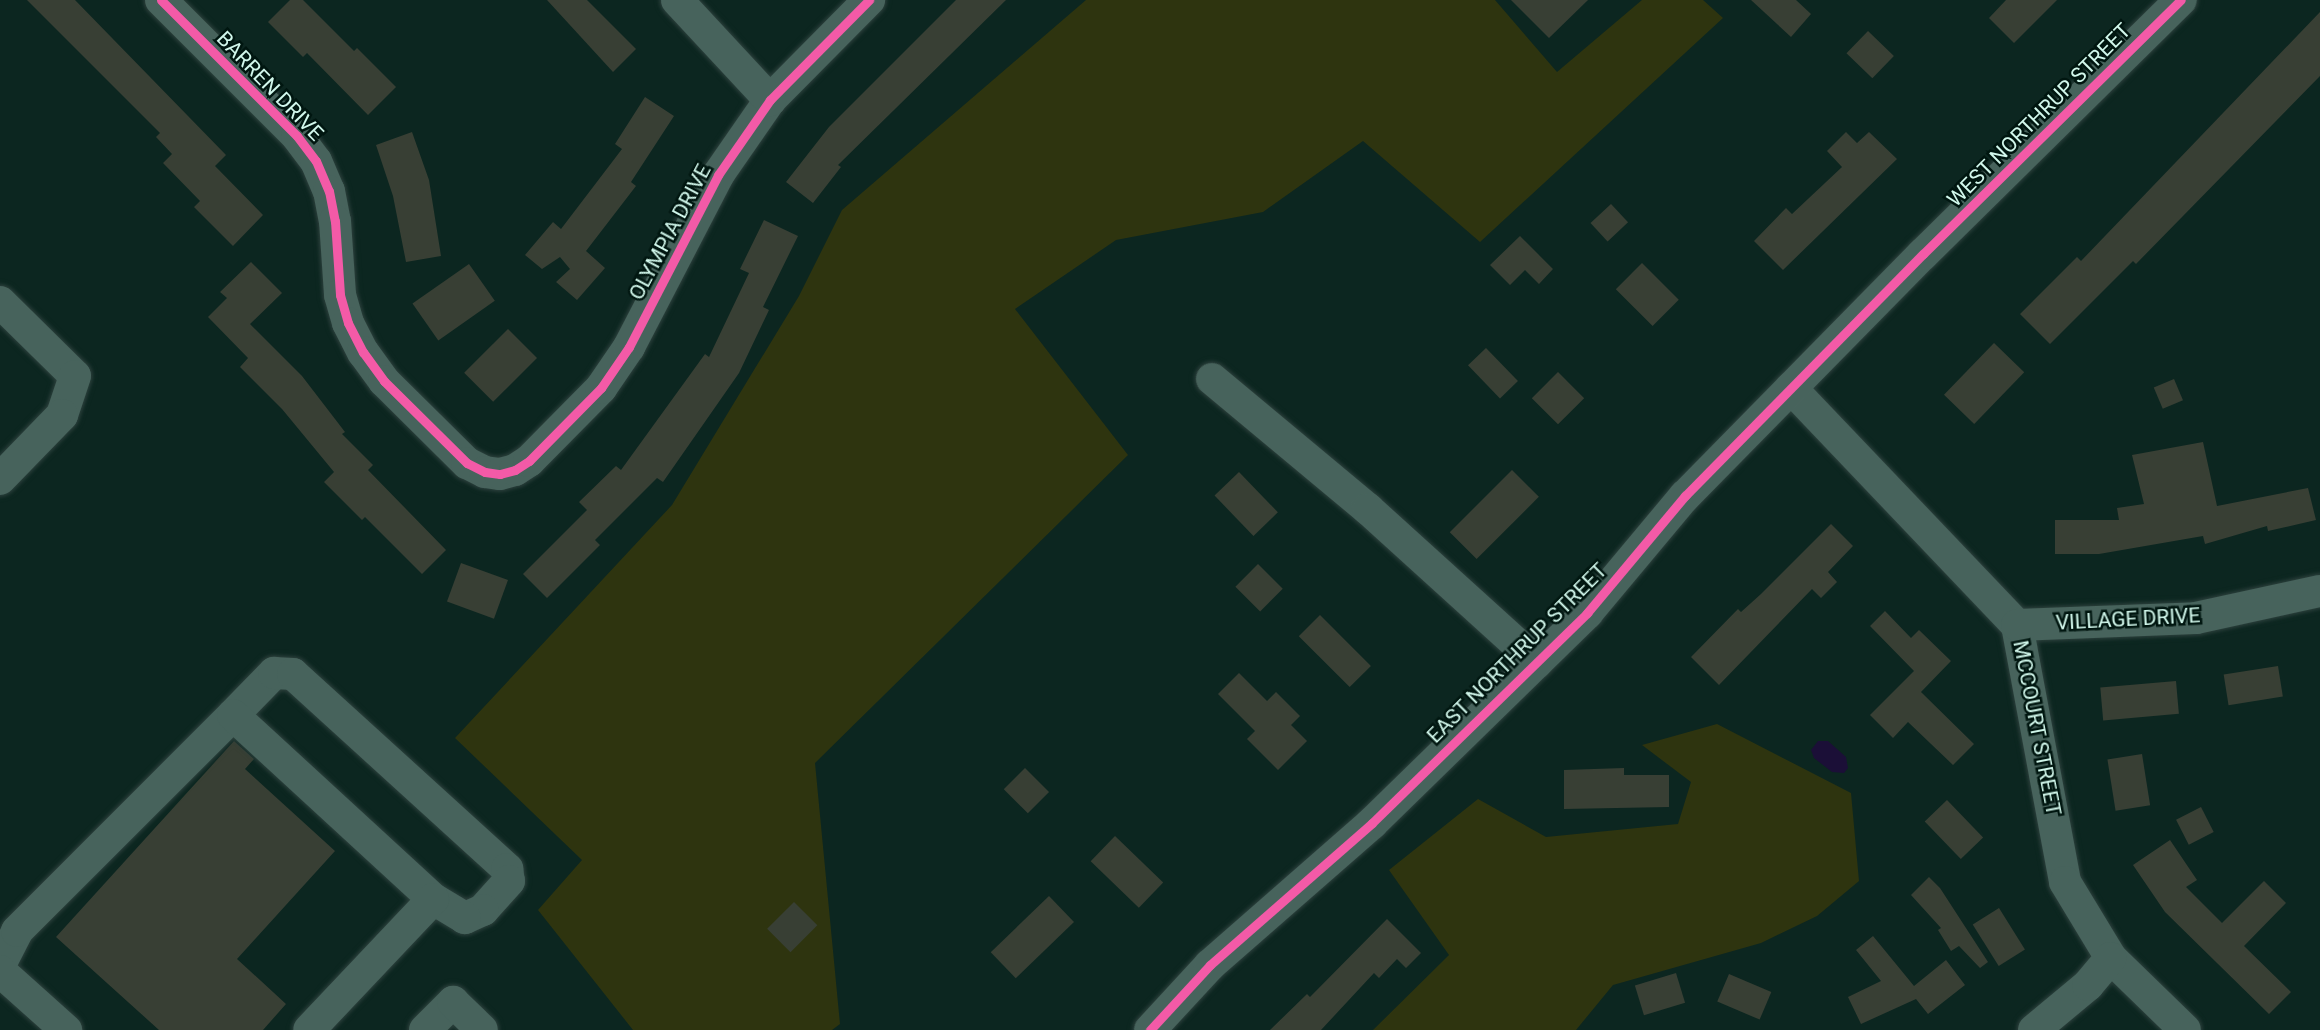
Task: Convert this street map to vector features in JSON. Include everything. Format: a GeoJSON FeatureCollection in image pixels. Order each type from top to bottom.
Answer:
{"type":"FeatureCollection","features":[{"type":"Feature","properties":{"kind":"street","name":"BARREN DRIVE"},"geometry":{"type":"LineString","coordinates":[[161,0],[297,136],[316,161],[329,191],[335,221],[340,295],[348,323],[363,352],[384,381],[467,463],[500,474]]}},
{"type":"Feature","properties":{"kind":"street"},"geometry":{"type":"LineString","coordinates":[[677,0],[770,100]]}},
{"type":"Feature","properties":{"kind":"street","name":"OLYMPIA DRIVE"},"geometry":{"type":"LineString","coordinates":[[500,474],[515,470],[529,461],[601,388],[629,346],[718,175],[770,100],[869,0]]}},
{"type":"Feature","properties":{"kind":"street","name":"WEST NORTHRUP STREET"},"geometry":{"type":"LineString","coordinates":[[1923,254],[2180,0]]}},
{"type":"Feature","properties":{"kind":"street","name":"EAST NORTHRUP STREET"},"geometry":{"type":"LineString","coordinates":[[1150,1030],[1210,965],[1372,823],[1587,612],[1685,496],[1923,254]]}},
{"type":"Feature","properties":{"kind":"street"},"geometry":{"type":"LineString","coordinates":[[0,302],[75,376],[62,415],[0,479]]}},
{"type":"Feature","properties":{"kind":"street"},"geometry":{"type":"LineString","coordinates":[[1212,379],[1368,509],[1537,662]]}},
{"type":"Feature","properties":{"kind":"street","name":"MCCOURT STREET"},"geometry":{"type":"LineString","coordinates":[[1791,388],[2017,625],[2065,882],[2111,958],[2185,1030]]}},
{"type":"Feature","properties":{"kind":"street","name":"VILLAGE DRIVE"},"geometry":{"type":"LineString","coordinates":[[2017,625],[2196,618],[2320,591]]}},
{"type":"Feature","properties":{"kind":"street"},"geometry":{"type":"LineString","coordinates":[[0,965],[17,931],[274,673],[293,674],[507,869],[509,881],[483,910],[465,918],[433,899],[233,715]]}},
{"type":"Feature","properties":{"kind":"street"},"geometry":{"type":"LineString","coordinates":[[309,1030],[433,899]]}},
{"type":"Feature","properties":{"kind":"street"},"geometry":{"type":"LineString","coordinates":[[2034,1030],[2088,985],[2111,958]]}},
{"type":"Feature","properties":{"kind":"street"},"geometry":{"type":"LineString","coordinates":[[0,971],[66,1030]]}},
{"type":"Feature","properties":{"kind":"street"},"geometry":{"type":"LineString","coordinates":[[425,1030],[453,1002],[482,1030]]}},
{"type":"Feature","properties":{"kind":"green space"},"geometry":{"type":"Polygon","coordinates":[[[1086,0],[1495,0],[1557,72],[1642,0],[1703,0],[1723,18],[1480,242],[1363,141],[1263,212],[1116,240],[1015,309],[1128,455],[815,763],[840,1024],[832,1030],[633,1030],[538,910],[582,860],[455,738],[672,505],[799,296],[842,210],[1086,0]]]}},
{"type":"Feature","properties":{"kind":"green space"},"geometry":{"type":"Polygon","coordinates":[[[1717,724],[1851,793],[1859,881],[1817,916],[1761,943],[1613,985],[1576,1030],[1373,1030],[1449,955],[1389,870],[1478,799],[1546,837],[1678,824],[1691,782],[1642,745],[1717,724]]]}},
{"type":"Feature","properties":{"kind":"shaded area"},"geometry":{"type":"Polygon","coordinates":[[[1818,741],[1828,741],[1846,757],[1848,768],[1844,773],[1832,772],[1814,758],[1811,750],[1818,741]]]}},
{"type":"Feature","properties":{"kind":"building"},"geometry":{"type":"Polygon","coordinates":[[[27,0],[75,0],[226,155],[215,166],[263,215],[233,246],[194,207],[200,201],[163,163],[172,154],[156,137],[160,133],[27,0]]]}},
{"type":"Feature","properties":{"kind":"building"},"geometry":{"type":"Polygon","coordinates":[[[290,0],[303,0],[354,51],[357,48],[396,87],[368,115],[307,53],[303,57],[268,22],[290,0]]]}},
{"type":"Feature","properties":{"kind":"building"},"geometry":{"type":"Polygon","coordinates":[[[547,0],[587,0],[636,49],[613,72],[547,0]]]}},
{"type":"Feature","properties":{"kind":"building"},"geometry":{"type":"Polygon","coordinates":[[[956,0],[1006,0],[838,165],[841,167],[813,203],[786,182],[829,127],[956,0]]]}},
{"type":"Feature","properties":{"kind":"building"},"geometry":{"type":"Polygon","coordinates":[[[1511,0],[1588,0],[1549,38],[1511,0]]]}},
{"type":"Feature","properties":{"kind":"building"},"geometry":{"type":"Polygon","coordinates":[[[1751,0],[1796,0],[1811,14],[1791,37],[1751,0]]]}},
{"type":"Feature","properties":{"kind":"building"},"geometry":{"type":"Polygon","coordinates":[[[2006,0],[2057,0],[2014,43],[1989,18],[2006,0]]]}},
{"type":"Feature","properties":{"kind":"building"},"geometry":{"type":"Polygon","coordinates":[[[2320,12],[2320,76],[2136,264],[2133,261],[2050,344],[2020,314],[2077,257],[2081,261],[2320,12]]]}},
{"type":"Feature","properties":{"kind":"building"},"geometry":{"type":"Polygon","coordinates":[[[1868,31],[1894,56],[1872,78],[1846,53],[1868,31]]]}},
{"type":"Feature","properties":{"kind":"building"},"geometry":{"type":"Polygon","coordinates":[[[645,97],[674,116],[631,182],[636,186],[586,251],[605,268],[577,300],[556,282],[570,269],[560,257],[542,269],[525,255],[553,222],[561,229],[622,149],[615,144],[645,97]]]}},
{"type":"Feature","properties":{"kind":"building"},"geometry":{"type":"Polygon","coordinates":[[[412,132],[429,180],[441,256],[406,262],[393,196],[376,145],[412,132]]]}},
{"type":"Feature","properties":{"kind":"building"},"geometry":{"type":"Polygon","coordinates":[[[1846,132],[1857,143],[1869,132],[1897,159],[1783,270],[1754,241],[1786,208],[1792,214],[1842,167],[1827,151],[1846,132]]]}},
{"type":"Feature","properties":{"kind":"building"},"geometry":{"type":"Polygon","coordinates":[[[1611,204],[1628,222],[1608,241],[1591,223],[1611,204]]]}},
{"type":"Feature","properties":{"kind":"building"},"geometry":{"type":"Polygon","coordinates":[[[764,220],[798,236],[763,307],[769,310],[739,373],[663,482],[657,478],[595,540],[600,545],[547,598],[523,574],[587,510],[579,502],[616,466],[621,470],[705,354],[709,357],[749,273],[740,269],[764,220]]]}},
{"type":"Feature","properties":{"kind":"building"},"geometry":{"type":"Polygon","coordinates":[[[1520,236],[1553,269],[1539,284],[1525,270],[1510,285],[1490,265],[1520,236]]]}},
{"type":"Feature","properties":{"kind":"building"},"geometry":{"type":"Polygon","coordinates":[[[251,262],[282,293],[250,324],[302,376],[345,432],[342,434],[373,465],[368,470],[446,550],[422,574],[365,517],[362,520],[324,482],[334,472],[282,409],[240,367],[248,358],[208,317],[227,298],[220,292],[251,262]]]}},
{"type":"Feature","properties":{"kind":"building"},"geometry":{"type":"Polygon","coordinates":[[[1642,263],[1679,300],[1653,326],[1616,289],[1642,263]]]}},
{"type":"Feature","properties":{"kind":"building"},"geometry":{"type":"Polygon","coordinates":[[[469,264],[495,301],[438,340],[412,304],[469,264]]]}},
{"type":"Feature","properties":{"kind":"building"},"geometry":{"type":"Polygon","coordinates":[[[508,329],[537,358],[493,402],[464,373],[508,329]]]}},
{"type":"Feature","properties":{"kind":"building"},"geometry":{"type":"Polygon","coordinates":[[[1994,343],[2024,372],[1974,424],[1944,395],[1994,343]]]}},
{"type":"Feature","properties":{"kind":"building"},"geometry":{"type":"Polygon","coordinates":[[[1486,348],[1518,381],[1500,398],[1468,365],[1486,348]]]}},
{"type":"Feature","properties":{"kind":"building"},"geometry":{"type":"Polygon","coordinates":[[[1558,372],[1584,398],[1558,424],[1532,398],[1558,372]]]}},
{"type":"Feature","properties":{"kind":"building"},"geometry":{"type":"Polygon","coordinates":[[[2174,379],[2183,400],[2163,409],[2154,388],[2174,379]]]}},
{"type":"Feature","properties":{"kind":"building"},"geometry":{"type":"Polygon","coordinates":[[[2203,442],[2217,506],[2308,488],[2316,520],[2268,531],[2267,526],[2205,544],[2203,536],[2099,554],[2055,554],[2055,520],[2119,520],[2117,508],[2144,504],[2132,455],[2203,442]]]}},
{"type":"Feature","properties":{"kind":"building"},"geometry":{"type":"Polygon","coordinates":[[[1512,470],[1539,497],[1477,559],[1450,532],[1512,470]]]}},
{"type":"Feature","properties":{"kind":"building"},"geometry":{"type":"Polygon","coordinates":[[[1239,472],[1278,512],[1253,536],[1215,496],[1239,472]]]}},
{"type":"Feature","properties":{"kind":"building"},"geometry":{"type":"Polygon","coordinates":[[[1831,524],[1853,546],[1828,572],[1837,582],[1821,598],[1812,589],[1719,685],[1691,657],[1738,609],[1741,612],[1761,594],[1831,524]]]}},
{"type":"Feature","properties":{"kind":"building"},"geometry":{"type":"Polygon","coordinates":[[[461,563],[508,580],[494,619],[447,602],[461,563]]]}},
{"type":"Feature","properties":{"kind":"building"},"geometry":{"type":"Polygon","coordinates":[[[1258,564],[1283,589],[1260,611],[1235,587],[1258,564]]]}},
{"type":"Feature","properties":{"kind":"building"},"geometry":{"type":"Polygon","coordinates":[[[1885,611],[1911,638],[1919,630],[1951,661],[1921,692],[1974,744],[1953,765],[1908,722],[1893,738],[1870,715],[1914,671],[1870,626],[1885,611]]]}},
{"type":"Feature","properties":{"kind":"building"},"geometry":{"type":"Polygon","coordinates":[[[1320,615],[1371,666],[1350,687],[1299,636],[1320,615]]]}},
{"type":"Feature","properties":{"kind":"building"},"geometry":{"type":"Polygon","coordinates":[[[2278,666],[2283,697],[2229,705],[2224,675],[2278,666]]]}},
{"type":"Feature","properties":{"kind":"building"},"geometry":{"type":"Polygon","coordinates":[[[1239,673],[1267,701],[1276,692],[1300,716],[1291,725],[1307,741],[1278,770],[1247,739],[1255,731],[1218,694],[1239,673]]]}},
{"type":"Feature","properties":{"kind":"building"},"geometry":{"type":"Polygon","coordinates":[[[2176,681],[2179,714],[2103,720],[2100,688],[2176,681]]]}},
{"type":"Feature","properties":{"kind":"building"},"geometry":{"type":"Polygon","coordinates":[[[234,741],[254,759],[245,769],[335,851],[237,959],[286,1004],[263,1030],[159,1030],[56,937],[234,741]]]}},
{"type":"Feature","properties":{"kind":"building"},"geometry":{"type":"Polygon","coordinates":[[[2142,754],[2150,805],[2116,811],[2107,759],[2142,754]]]}},
{"type":"Feature","properties":{"kind":"building"},"geometry":{"type":"Polygon","coordinates":[[[1025,768],[1049,792],[1028,813],[1004,789],[1025,768]]]}},
{"type":"Feature","properties":{"kind":"building"},"geometry":{"type":"Polygon","coordinates":[[[1624,768],[1624,775],[1669,775],[1669,807],[1564,809],[1564,770],[1624,768]]]}},
{"type":"Feature","properties":{"kind":"building"},"geometry":{"type":"Polygon","coordinates":[[[1947,800],[1983,837],[1961,859],[1925,822],[1947,800]]]}},
{"type":"Feature","properties":{"kind":"building"},"geometry":{"type":"Polygon","coordinates":[[[2201,807],[2214,832],[2189,845],[2176,820],[2201,807]]]}},
{"type":"Feature","properties":{"kind":"building"},"geometry":{"type":"Polygon","coordinates":[[[1115,836],[1163,883],[1139,908],[1091,861],[1115,836]]]}},
{"type":"Feature","properties":{"kind":"building"},"geometry":{"type":"Polygon","coordinates":[[[2170,840],[2197,880],[2186,887],[2222,923],[2264,881],[2286,903],[2244,946],[2291,992],[2269,1014],[2165,912],[2133,865],[2170,840]]]}},
{"type":"Feature","properties":{"kind":"building"},"geometry":{"type":"Polygon","coordinates":[[[1929,877],[1940,888],[1988,962],[1980,968],[1959,946],[1951,951],[1938,930],[1941,928],[1911,895],[1929,877]]]}},
{"type":"Feature","properties":{"kind":"building"},"geometry":{"type":"Polygon","coordinates":[[[1049,896],[1074,922],[1016,978],[991,952],[1049,896]]]}},
{"type":"Feature","properties":{"kind":"building"},"geometry":{"type":"Polygon","coordinates":[[[794,902],[817,925],[790,952],[767,929],[794,902]]]}},
{"type":"Feature","properties":{"kind":"building"},"geometry":{"type":"Polygon","coordinates":[[[1999,908],[2025,950],[1999,966],[1973,924],[1999,908]]]}},
{"type":"Feature","properties":{"kind":"building"},"geometry":{"type":"Polygon","coordinates":[[[1387,919],[1421,953],[1406,968],[1397,959],[1379,978],[1374,973],[1321,1030],[1270,1030],[1307,994],[1310,997],[1387,919]]]}},
{"type":"Feature","properties":{"kind":"building"},"geometry":{"type":"Polygon","coordinates":[[[1873,936],[1914,986],[1946,960],[1965,985],[1928,1014],[1916,999],[1861,1024],[1848,997],[1881,981],[1856,950],[1873,936]]]}},
{"type":"Feature","properties":{"kind":"building"},"geometry":{"type":"Polygon","coordinates":[[[1676,973],[1685,1003],[1644,1015],[1635,986],[1676,973]]]}},
{"type":"Feature","properties":{"kind":"building"},"geometry":{"type":"Polygon","coordinates":[[[1729,974],[1771,992],[1760,1020],[1717,1002],[1729,974]]]}},
{"type":"Feature","properties":{"kind":"cycle path"},"geometry":{"type":"LineString","coordinates":[[161,0],[297,136],[316,161],[329,191],[335,221],[340,295],[348,323],[363,352],[384,381],[467,463],[485,472],[500,474],[515,470],[529,461],[601,388],[629,347],[718,175],[770,100],[869,0]]}},
{"type":"Feature","properties":{"kind":"cycle path"},"geometry":{"type":"LineString","coordinates":[[1150,1030],[1210,965],[1372,823],[1587,613],[1685,496],[1923,254],[2181,0]]}}]}
